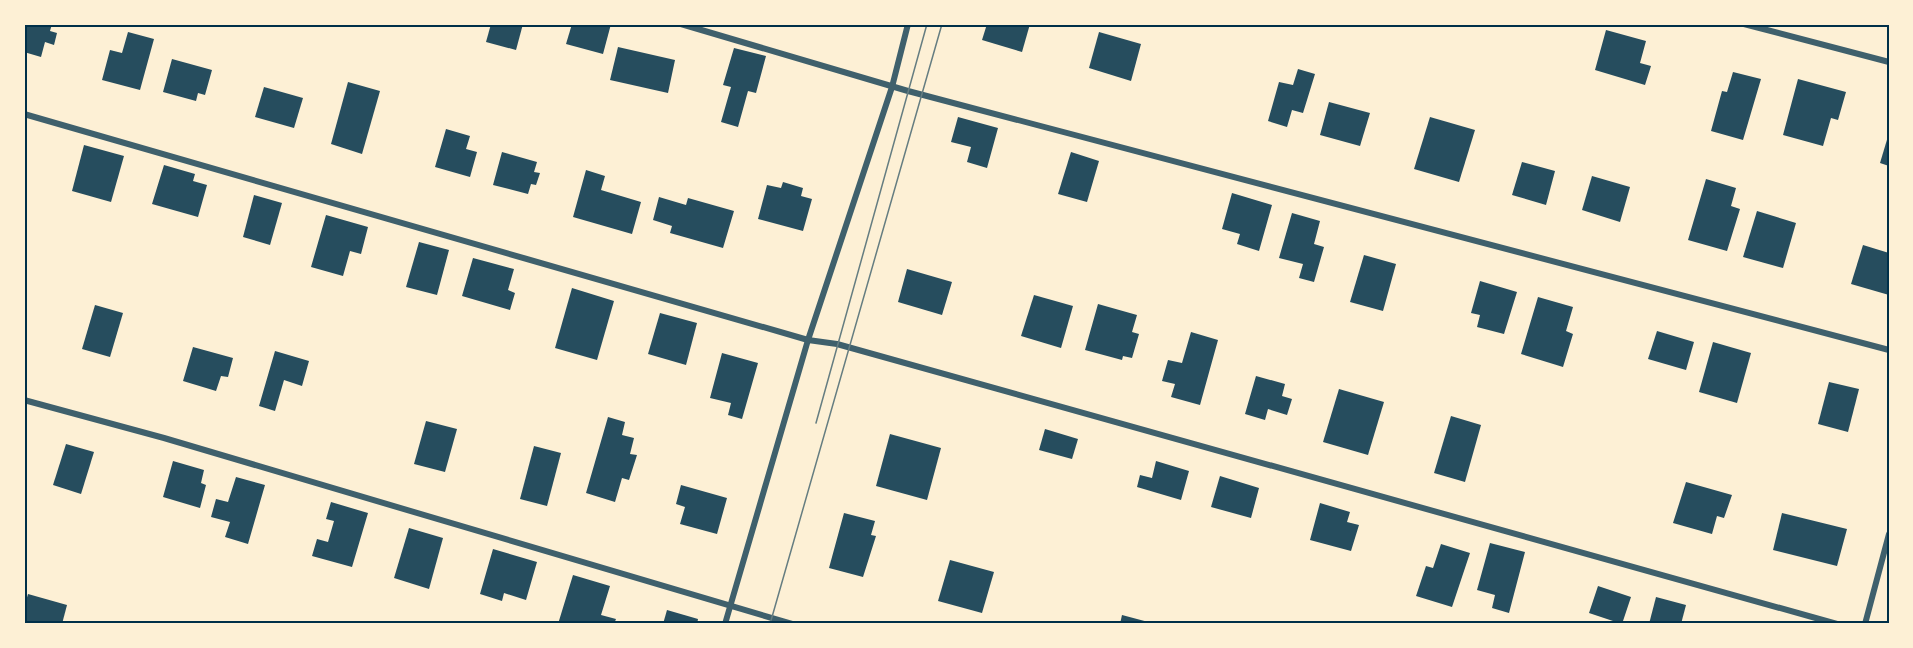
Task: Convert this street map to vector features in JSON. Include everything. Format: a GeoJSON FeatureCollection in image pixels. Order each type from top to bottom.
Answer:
{"type":"FeatureCollection","features":[{"type":"Feature","properties":{"kind":"street"},"geometry":{"type":"LineString","coordinates":[[681,24],[892,87],[1889,350]]}},
{"type":"Feature","properties":{"kind":"street"},"geometry":{"type":"LineString","coordinates":[[725,624],[808,340],[892,87],[908,24]]}},
{"type":"Feature","properties":{"kind":"street"},"geometry":{"type":"LineString","coordinates":[[1744,24],[1889,62]]}},
{"type":"Feature","properties":{"kind":"street"},"geometry":{"type":"LineString","coordinates":[[24,114],[808,340],[848,347],[1837,624]]}},
{"type":"Feature","properties":{"kind":"street"},"geometry":{"type":"LineString","coordinates":[[24,400],[164,438],[792,624]]}},
{"type":"Feature","properties":{"kind":"street"},"geometry":{"type":"LineString","coordinates":[[1865,624],[1889,534]]}},
{"type":"Feature","properties":{"kind":"building"},"geometry":{"type":"Polygon","coordinates":[[[24,24],[52,24],[50,31],[57,33],[54,45],[45,42],[41,57],[24,52],[24,24]]]}},
{"type":"Feature","properties":{"kind":"building"},"geometry":{"type":"Polygon","coordinates":[[[491,24],[523,24],[516,50],[486,42],[491,24]]]}},
{"type":"Feature","properties":{"kind":"building"},"geometry":{"type":"Polygon","coordinates":[[[572,24],[611,24],[603,54],[566,44],[572,24]]]}},
{"type":"Feature","properties":{"kind":"building"},"geometry":{"type":"Polygon","coordinates":[[[987,24],[1030,24],[1022,52],[982,40],[987,24]]]}},
{"type":"Feature","properties":{"kind":"building"},"geometry":{"type":"Polygon","coordinates":[[[1606,30],[1646,41],[1640,63],[1651,66],[1645,85],[1595,70],[1606,30]]]}},
{"type":"Feature","properties":{"kind":"building"},"geometry":{"type":"Polygon","coordinates":[[[128,32],[154,39],[140,90],[102,80],[110,50],[122,53],[128,32]]]}},
{"type":"Feature","properties":{"kind":"building"},"geometry":{"type":"Polygon","coordinates":[[[1099,32],[1141,44],[1131,81],[1089,68],[1099,32]]]}},
{"type":"Feature","properties":{"kind":"building"},"geometry":{"type":"Polygon","coordinates":[[[618,47],[675,60],[668,93],[610,80],[618,47]]]}},
{"type":"Feature","properties":{"kind":"building"},"geometry":{"type":"Polygon","coordinates":[[[734,48],[766,56],[756,93],[748,91],[738,127],[721,122],[731,87],[723,85],[734,48]]]}},
{"type":"Feature","properties":{"kind":"building"},"geometry":{"type":"Polygon","coordinates":[[[172,59],[212,70],[205,95],[198,93],[196,101],[163,92],[172,59]]]}},
{"type":"Feature","properties":{"kind":"building"},"geometry":{"type":"Polygon","coordinates":[[[1298,69],[1315,74],[1303,113],[1292,110],[1287,127],[1268,121],[1279,82],[1293,85],[1298,69]]]}},
{"type":"Feature","properties":{"kind":"building"},"geometry":{"type":"Polygon","coordinates":[[[1733,72],[1761,79],[1743,140],[1711,131],[1722,91],[1727,92],[1733,72]]]}},
{"type":"Feature","properties":{"kind":"building"},"geometry":{"type":"Polygon","coordinates":[[[1798,79],[1846,92],[1838,120],[1831,118],[1823,146],[1783,135],[1798,79]]]}},
{"type":"Feature","properties":{"kind":"building"},"geometry":{"type":"Polygon","coordinates":[[[348,82],[380,91],[362,154],[331,144],[348,82]]]}},
{"type":"Feature","properties":{"kind":"building"},"geometry":{"type":"Polygon","coordinates":[[[264,87],[303,98],[294,128],[255,117],[264,87]]]}},
{"type":"Feature","properties":{"kind":"building"},"geometry":{"type":"Polygon","coordinates":[[[1329,102],[1370,113],[1360,146],[1320,135],[1329,102]]]}},
{"type":"Feature","properties":{"kind":"building"},"geometry":{"type":"Polygon","coordinates":[[[958,117],[998,128],[987,168],[967,162],[971,147],[951,142],[958,117]]]}},
{"type":"Feature","properties":{"kind":"building"},"geometry":{"type":"Polygon","coordinates":[[[1430,117],[1475,130],[1459,182],[1414,169],[1430,117]]]}},
{"type":"Feature","properties":{"kind":"building"},"geometry":{"type":"Polygon","coordinates":[[[446,129],[470,136],[466,149],[477,152],[470,177],[435,167],[446,129]]]}},
{"type":"Feature","properties":{"kind":"building"},"geometry":{"type":"Polygon","coordinates":[[[1889,133],[1889,166],[1880,163],[1889,133]]]}},
{"type":"Feature","properties":{"kind":"building"},"geometry":{"type":"Polygon","coordinates":[[[84,145],[124,156],[111,202],[72,191],[84,145]]]}},
{"type":"Feature","properties":{"kind":"building"},"geometry":{"type":"Polygon","coordinates":[[[502,152],[537,162],[534,172],[540,173],[536,185],[531,184],[528,194],[493,185],[502,152]]]}},
{"type":"Feature","properties":{"kind":"building"},"geometry":{"type":"Polygon","coordinates":[[[1071,152],[1099,161],[1087,202],[1058,194],[1071,152]]]}},
{"type":"Feature","properties":{"kind":"building"},"geometry":{"type":"Polygon","coordinates":[[[1522,162],[1555,171],[1546,205],[1512,195],[1522,162]]]}},
{"type":"Feature","properties":{"kind":"building"},"geometry":{"type":"Polygon","coordinates":[[[164,165],[195,174],[193,181],[207,185],[198,217],[152,204],[164,165]]]}},
{"type":"Feature","properties":{"kind":"building"},"geometry":{"type":"Polygon","coordinates":[[[586,170],[605,176],[601,190],[641,202],[632,234],[573,217],[586,170]]]}},
{"type":"Feature","properties":{"kind":"building"},"geometry":{"type":"Polygon","coordinates":[[[1592,176],[1630,187],[1620,222],[1582,210],[1592,176]]]}},
{"type":"Feature","properties":{"kind":"building"},"geometry":{"type":"Polygon","coordinates":[[[1706,179],[1736,188],[1731,206],[1740,209],[1727,251],[1688,240],[1706,179]]]}},
{"type":"Feature","properties":{"kind":"building"},"geometry":{"type":"Polygon","coordinates":[[[783,182],[803,188],[801,196],[812,199],[803,231],[758,219],[767,185],[781,188],[783,182]]]}},
{"type":"Feature","properties":{"kind":"building"},"geometry":{"type":"Polygon","coordinates":[[[1232,193],[1272,205],[1259,251],[1237,244],[1240,234],[1222,229],[1232,193]]]}},
{"type":"Feature","properties":{"kind":"building"},"geometry":{"type":"Polygon","coordinates":[[[254,195],[282,203],[270,245],[243,237],[254,195]]]}},
{"type":"Feature","properties":{"kind":"building"},"geometry":{"type":"Polygon","coordinates":[[[659,197],[686,205],[688,198],[734,211],[723,248],[670,233],[672,226],[653,220],[659,197]]]}},
{"type":"Feature","properties":{"kind":"building"},"geometry":{"type":"Polygon","coordinates":[[[1757,211],[1796,223],[1783,268],[1743,257],[1757,211]]]}},
{"type":"Feature","properties":{"kind":"building"},"geometry":{"type":"Polygon","coordinates":[[[1292,213],[1320,221],[1314,244],[1324,247],[1314,282],[1299,278],[1303,264],[1279,258],[1292,213]]]}},
{"type":"Feature","properties":{"kind":"building"},"geometry":{"type":"Polygon","coordinates":[[[326,215],[368,227],[361,254],[350,251],[343,276],[311,267],[326,215]]]}},
{"type":"Feature","properties":{"kind":"building"},"geometry":{"type":"Polygon","coordinates":[[[419,242],[449,250],[437,295],[406,287],[419,242]]]}},
{"type":"Feature","properties":{"kind":"building"},"geometry":{"type":"Polygon","coordinates":[[[1863,245],[1889,253],[1889,295],[1851,284],[1863,245]]]}},
{"type":"Feature","properties":{"kind":"building"},"geometry":{"type":"Polygon","coordinates":[[[1364,255],[1396,264],[1383,311],[1350,302],[1364,255]]]}},
{"type":"Feature","properties":{"kind":"building"},"geometry":{"type":"Polygon","coordinates":[[[473,258],[514,269],[508,290],[515,293],[510,310],[462,296],[473,258]]]}},
{"type":"Feature","properties":{"kind":"building"},"geometry":{"type":"Polygon","coordinates":[[[907,269],[952,282],[942,315],[898,302],[907,269]]]}},
{"type":"Feature","properties":{"kind":"building"},"geometry":{"type":"Polygon","coordinates":[[[1480,281],[1517,292],[1504,334],[1477,327],[1480,315],[1471,313],[1480,281]]]}},
{"type":"Feature","properties":{"kind":"building"},"geometry":{"type":"Polygon","coordinates":[[[572,288],[614,301],[597,360],[555,348],[572,288]]]}},
{"type":"Feature","properties":{"kind":"building"},"geometry":{"type":"Polygon","coordinates":[[[1034,295],[1073,306],[1061,348],[1021,336],[1034,295]]]}},
{"type":"Feature","properties":{"kind":"building"},"geometry":{"type":"Polygon","coordinates":[[[1538,297],[1573,307],[1566,331],[1573,334],[1563,367],[1521,354],[1538,297]]]}},
{"type":"Feature","properties":{"kind":"building"},"geometry":{"type":"Polygon","coordinates":[[[1098,304],[1137,315],[1132,332],[1139,334],[1132,358],[1123,356],[1122,360],[1085,350],[1098,304]]]}},
{"type":"Feature","properties":{"kind":"building"},"geometry":{"type":"Polygon","coordinates":[[[95,305],[123,313],[110,357],[82,349],[95,305]]]}},
{"type":"Feature","properties":{"kind":"building"},"geometry":{"type":"Polygon","coordinates":[[[660,313],[697,323],[686,365],[648,354],[660,313]]]}},
{"type":"Feature","properties":{"kind":"building"},"geometry":{"type":"Polygon","coordinates":[[[1657,331],[1694,342],[1686,370],[1648,359],[1657,331]]]}},
{"type":"Feature","properties":{"kind":"building"},"geometry":{"type":"Polygon","coordinates":[[[1191,332],[1218,340],[1200,405],[1171,397],[1175,384],[1162,381],[1168,360],[1182,363],[1191,332]]]}},
{"type":"Feature","properties":{"kind":"building"},"geometry":{"type":"Polygon","coordinates":[[[1713,342],[1751,353],[1737,403],[1699,392],[1713,342]]]}},
{"type":"Feature","properties":{"kind":"building"},"geometry":{"type":"Polygon","coordinates":[[[193,347],[233,358],[228,377],[221,376],[216,391],[183,381],[193,347]]]}},
{"type":"Feature","properties":{"kind":"building"},"geometry":{"type":"Polygon","coordinates":[[[275,351],[309,361],[302,386],[284,380],[275,411],[259,406],[275,351]]]}},
{"type":"Feature","properties":{"kind":"building"},"geometry":{"type":"Polygon","coordinates":[[[722,353],[758,363],[742,419],[728,415],[731,403],[710,398],[722,353]]]}},
{"type":"Feature","properties":{"kind":"building"},"geometry":{"type":"Polygon","coordinates":[[[1256,376],[1285,384],[1282,396],[1292,399],[1287,415],[1268,409],[1265,420],[1245,414],[1256,376]]]}},
{"type":"Feature","properties":{"kind":"building"},"geometry":{"type":"Polygon","coordinates":[[[1829,382],[1859,389],[1848,432],[1818,424],[1829,382]]]}},
{"type":"Feature","properties":{"kind":"building"},"geometry":{"type":"Polygon","coordinates":[[[1339,389],[1384,402],[1368,455],[1323,442],[1339,389]]]}},
{"type":"Feature","properties":{"kind":"building"},"geometry":{"type":"Polygon","coordinates":[[[1451,416],[1481,425],[1465,482],[1434,473],[1451,416]]]}},
{"type":"Feature","properties":{"kind":"building"},"geometry":{"type":"Polygon","coordinates":[[[608,417],[625,422],[622,435],[634,438],[630,454],[637,455],[629,480],[622,478],[615,502],[586,493],[608,417]]]}},
{"type":"Feature","properties":{"kind":"building"},"geometry":{"type":"Polygon","coordinates":[[[426,421],[457,429],[445,472],[414,464],[426,421]]]}},
{"type":"Feature","properties":{"kind":"building"},"geometry":{"type":"Polygon","coordinates":[[[1045,429],[1078,439],[1072,459],[1039,450],[1045,429]]]}},
{"type":"Feature","properties":{"kind":"building"},"geometry":{"type":"Polygon","coordinates":[[[890,434],[941,448],[927,500],[876,486],[890,434]]]}},
{"type":"Feature","properties":{"kind":"building"},"geometry":{"type":"Polygon","coordinates":[[[66,444],[94,452],[81,494],[53,485],[66,444]]]}},
{"type":"Feature","properties":{"kind":"building"},"geometry":{"type":"Polygon","coordinates":[[[534,446],[561,453],[547,506],[520,499],[534,446]]]}},
{"type":"Feature","properties":{"kind":"building"},"geometry":{"type":"Polygon","coordinates":[[[173,461],[204,470],[201,483],[206,485],[200,508],[163,497],[173,461]]]}},
{"type":"Feature","properties":{"kind":"building"},"geometry":{"type":"Polygon","coordinates":[[[1156,461],[1189,471],[1181,500],[1137,487],[1140,475],[1152,478],[1156,461]]]}},
{"type":"Feature","properties":{"kind":"building"},"geometry":{"type":"Polygon","coordinates":[[[1220,476],[1259,488],[1251,518],[1211,507],[1220,476]]]}},
{"type":"Feature","properties":{"kind":"building"},"geometry":{"type":"Polygon","coordinates":[[[236,477],[265,485],[248,544],[225,537],[230,522],[211,517],[216,499],[228,502],[236,477]]]}},
{"type":"Feature","properties":{"kind":"building"},"geometry":{"type":"Polygon","coordinates":[[[1686,482],[1732,495],[1724,518],[1717,516],[1712,534],[1673,523],[1686,482]]]}},
{"type":"Feature","properties":{"kind":"building"},"geometry":{"type":"Polygon","coordinates":[[[681,485],[727,498],[717,534],[680,524],[685,507],[676,504],[681,485]]]}},
{"type":"Feature","properties":{"kind":"building"},"geometry":{"type":"Polygon","coordinates":[[[331,502],[368,513],[352,567],[312,556],[317,539],[328,542],[334,521],[326,519],[331,502]]]}},
{"type":"Feature","properties":{"kind":"building"},"geometry":{"type":"Polygon","coordinates":[[[1320,503],[1350,512],[1347,522],[1359,525],[1351,551],[1310,540],[1320,503]]]}},
{"type":"Feature","properties":{"kind":"building"},"geometry":{"type":"Polygon","coordinates":[[[844,513],[875,521],[871,535],[876,536],[863,577],[829,568],[844,513]]]}},
{"type":"Feature","properties":{"kind":"building"},"geometry":{"type":"Polygon","coordinates":[[[1782,513],[1847,529],[1837,566],[1773,550],[1782,513]]]}},
{"type":"Feature","properties":{"kind":"building"},"geometry":{"type":"Polygon","coordinates":[[[409,528],[443,538],[429,589],[394,578],[409,528]]]}},
{"type":"Feature","properties":{"kind":"building"},"geometry":{"type":"Polygon","coordinates":[[[1490,543],[1525,552],[1509,613],[1492,608],[1495,595],[1477,590],[1490,543]]]}},
{"type":"Feature","properties":{"kind":"building"},"geometry":{"type":"Polygon","coordinates":[[[1441,544],[1470,553],[1452,607],[1416,596],[1426,566],[1433,568],[1441,544]]]}},
{"type":"Feature","properties":{"kind":"building"},"geometry":{"type":"Polygon","coordinates":[[[493,549],[537,562],[526,600],[504,593],[502,601],[480,594],[493,549]]]}},
{"type":"Feature","properties":{"kind":"building"},"geometry":{"type":"Polygon","coordinates":[[[950,560],[994,572],[982,613],[938,601],[950,560]]]}},
{"type":"Feature","properties":{"kind":"building"},"geometry":{"type":"Polygon","coordinates":[[[573,575],[610,586],[601,615],[616,619],[614,624],[558,624],[573,575]]]}},
{"type":"Feature","properties":{"kind":"building"},"geometry":{"type":"Polygon","coordinates":[[[1598,586],[1631,597],[1622,624],[1589,613],[1598,586]]]}},
{"type":"Feature","properties":{"kind":"building"},"geometry":{"type":"Polygon","coordinates":[[[28,594],[67,605],[62,624],[24,624],[24,608],[28,594]]]}},
{"type":"Feature","properties":{"kind":"building"},"geometry":{"type":"Polygon","coordinates":[[[1656,597],[1686,605],[1681,624],[1649,624],[1656,597]]]}},
{"type":"Feature","properties":{"kind":"building"},"geometry":{"type":"Polygon","coordinates":[[[667,610],[698,619],[697,624],[663,624],[667,610]]]}},
{"type":"Feature","properties":{"kind":"building"},"geometry":{"type":"Polygon","coordinates":[[[1122,615],[1152,623],[1152,624],[1120,624],[1122,615]]]}},
{"type":"Feature","properties":{"kind":"tram line"},"geometry":{"type":"LineString","coordinates":[[816,423],[927,24]]}},
{"type":"Feature","properties":{"kind":"tram line"},"geometry":{"type":"LineString","coordinates":[[770,624],[942,24]]}}]}
